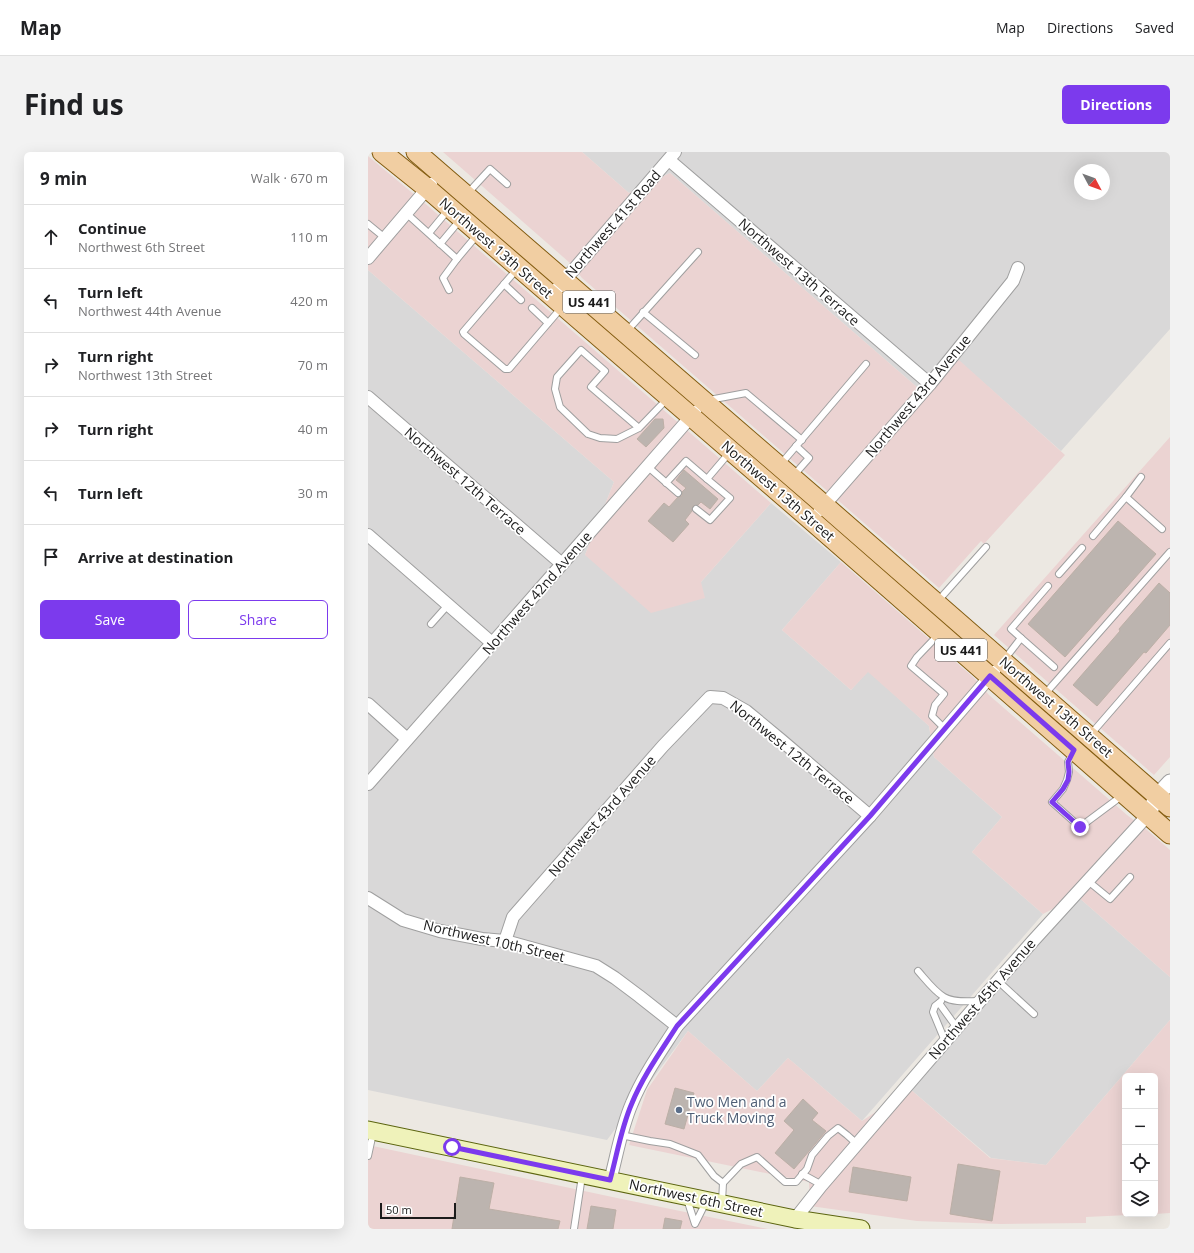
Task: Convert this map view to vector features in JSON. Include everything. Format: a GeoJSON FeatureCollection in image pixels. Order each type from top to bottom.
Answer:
{"type":"FeatureCollection","features":[{"type":"Feature","properties":{"kind":"main road","name":"Northwest 13th Street"},"geometry":{"type":"LineString","coordinates":[[382,152],[428,188],[940,632],[1170,834]]}},
{"type":"Feature","properties":{"kind":"main road","name":"Northwest 13th Street"},"geometry":{"type":"LineString","coordinates":[[416,152],[1164,802]]}},
{"type":"Feature","properties":{"kind":"main road","name":"Northwest 6th Street"},"geometry":{"type":"LineString","coordinates":[[371,1130],[795,1219],[861,1229]]}},
{"type":"Feature","properties":{"kind":"street","name":"Northwest 41st Road"},"geometry":{"type":"LineString","coordinates":[[557,301],[564,281],[672,156]]}},
{"type":"Feature","properties":{"kind":"street","name":"Northwest 13th Terrace"},"geometry":{"type":"LineString","coordinates":[[672,156],[930,384]]}},
{"type":"Feature","properties":{"kind":"street"},"geometry":{"type":"LineString","coordinates":[[368,258],[441,174]]}},
{"type":"Feature","properties":{"kind":"street","name":"Northwest 43rd Avenue"},"geometry":{"type":"LineString","coordinates":[[811,520],[930,384],[1013,281],[1018,268]]}},
{"type":"Feature","properties":{"kind":"street","name":"Northwest 12th Terrace"},"geometry":{"type":"LineString","coordinates":[[368,397],[562,564]]}},
{"type":"Feature","properties":{"kind":"street","name":"Northwest 42nd Avenue"},"geometry":{"type":"LineString","coordinates":[[368,784],[704,401]]}},
{"type":"Feature","properties":{"kind":"street"},"geometry":{"type":"LineString","coordinates":[[368,535],[492,643]]}},
{"type":"Feature","properties":{"kind":"street"},"geometry":{"type":"LineString","coordinates":[[610,1180],[621,1135],[632,1104],[652,1065],[677,1026],[870,816],[1003,661]]}},
{"type":"Feature","properties":{"kind":"street","name":"Northwest 43rd Avenue"},"geometry":{"type":"LineString","coordinates":[[505,941],[513,917],[663,746],[710,697]]}},
{"type":"Feature","properties":{"kind":"street","name":"Northwest 12th Terrace"},"geometry":{"type":"LineString","coordinates":[[710,697],[723,698],[746,711],[870,816]]}},
{"type":"Feature","properties":{"kind":"street"},"geometry":{"type":"LineString","coordinates":[[368,704],[408,739]]}},
{"type":"Feature","properties":{"kind":"street","name":"Northwest 45th Avenue"},"geometry":{"type":"LineString","coordinates":[[795,1219],[822,1185],[998,981],[1148,815],[1164,802],[1170,782]]}},
{"type":"Feature","properties":{"kind":"street","name":"Northwest 10th Street"},"geometry":{"type":"LineString","coordinates":[[368,898],[403,920],[440,931],[482,939],[505,941],[596,966],[615,978],[677,1026]]}},
{"type":"Feature","properties":{"kind":"lane"},"geometry":{"type":"LineString","coordinates":[[466,196],[490,169],[507,184]]}},
{"type":"Feature","properties":{"kind":"lane"},"geometry":{"type":"LineString","coordinates":[[406,213],[457,259]]}},
{"type":"Feature","properties":{"kind":"lane"},"geometry":{"type":"LineString","coordinates":[[429,233],[456,213]]}},
{"type":"Feature","properties":{"kind":"lane"},"geometry":{"type":"LineString","coordinates":[[440,244],[456,213]]}},
{"type":"Feature","properties":{"kind":"lane"},"geometry":{"type":"LineString","coordinates":[[368,224],[385,238]]}},
{"type":"Feature","properties":{"kind":"lane"},"geometry":{"type":"LineString","coordinates":[[449,290],[442,278],[479,233]]}},
{"type":"Feature","properties":{"kind":"lane"},"geometry":{"type":"LineString","coordinates":[[625,333],[698,252]]}},
{"type":"Feature","properties":{"kind":"lane"},"geometry":{"type":"LineString","coordinates":[[518,267],[463,332],[464,334],[505,369],[509,370],[548,323],[557,301]]}},
{"type":"Feature","properties":{"kind":"lane"},"geometry":{"type":"LineString","coordinates":[[504,284],[521,300]]}},
{"type":"Feature","properties":{"kind":"lane"},"geometry":{"type":"LineString","coordinates":[[532,308],[548,323]]}},
{"type":"Feature","properties":{"kind":"lane"},"geometry":{"type":"LineString","coordinates":[[643,312],[695,355]]}},
{"type":"Feature","properties":{"kind":"lane"},"geometry":{"type":"LineString","coordinates":[[639,428],[591,387],[605,371],[581,350],[556,377],[555,389],[560,407],[588,434],[600,438],[617,439],[639,428],[669,397]]}},
{"type":"Feature","properties":{"kind":"lane"},"geometry":{"type":"LineString","coordinates":[[786,472],[796,446],[866,364]]}},
{"type":"Feature","properties":{"kind":"lane"},"geometry":{"type":"LineString","coordinates":[[704,401],[746,393],[802,440]]}},
{"type":"Feature","properties":{"kind":"lane"},"geometry":{"type":"LineString","coordinates":[[786,472],[809,458],[796,446]]}},
{"type":"Feature","properties":{"kind":"lane"},"geometry":{"type":"LineString","coordinates":[[707,479],[731,451]]}},
{"type":"Feature","properties":{"kind":"lane"},"geometry":{"type":"LineString","coordinates":[[666,483],[686,461],[730,498],[710,520],[696,508]]}},
{"type":"Feature","properties":{"kind":"lane"},"geometry":{"type":"LineString","coordinates":[[647,466],[678,493]]}},
{"type":"Feature","properties":{"kind":"lane"},"geometry":{"type":"LineString","coordinates":[[1093,536],[1141,477]]}},
{"type":"Feature","properties":{"kind":"lane"},"geometry":{"type":"LineString","coordinates":[[1126,497],[1162,529]]}},
{"type":"Feature","properties":{"kind":"lane"},"geometry":{"type":"LineString","coordinates":[[936,603],[986,547]]}},
{"type":"Feature","properties":{"kind":"lane"},"geometry":{"type":"LineString","coordinates":[[1059,574],[1082,548]]}},
{"type":"Feature","properties":{"kind":"lane"},"geometry":{"type":"LineString","coordinates":[[1043,696],[1170,552]]}},
{"type":"Feature","properties":{"kind":"lane"},"geometry":{"type":"LineString","coordinates":[[1048,586],[1011,629],[1054,667]]}},
{"type":"Feature","properties":{"kind":"lane"},"geometry":{"type":"LineString","coordinates":[[431,624],[448,605]]}},
{"type":"Feature","properties":{"kind":"lane"},"geometry":{"type":"LineString","coordinates":[[940,632],[917,657],[911,666],[944,694],[935,705],[932,716],[945,729]]}},
{"type":"Feature","properties":{"kind":"lane"},"geometry":{"type":"LineString","coordinates":[[1003,661],[1021,638]]}},
{"type":"Feature","properties":{"kind":"lane"},"geometry":{"type":"LineString","coordinates":[[1089,736],[1170,643]]}},
{"type":"Feature","properties":{"kind":"lane"},"geometry":{"type":"LineString","coordinates":[[1074,750],[1068,762],[1068,780],[1063,789],[1052,802],[1080,827],[1125,794]]}},
{"type":"Feature","properties":{"kind":"lane"},"geometry":{"type":"LineString","coordinates":[[1088,881],[1110,899],[1130,877]]}},
{"type":"Feature","properties":{"kind":"lane"},"geometry":{"type":"LineString","coordinates":[[918,971],[930,985],[945,998],[959,1001],[980,1002]]}},
{"type":"Feature","properties":{"kind":"lane"},"geometry":{"type":"LineString","coordinates":[[998,981],[1034,1014]]}},
{"type":"Feature","properties":{"kind":"lane"},"geometry":{"type":"LineString","coordinates":[[945,998],[935,1006],[933,1012],[945,1041]]}},
{"type":"Feature","properties":{"kind":"lane"},"geometry":{"type":"LineString","coordinates":[[939,1003],[957,1028]]}},
{"type":"Feature","properties":{"kind":"lane"},"geometry":{"type":"LineString","coordinates":[[687,1196],[695,1224],[714,1202],[723,1183],[741,1164],[757,1157],[785,1182],[796,1182],[807,1169],[812,1155],[828,1136],[838,1128],[857,1144]]}},
{"type":"Feature","properties":{"kind":"lane"},"geometry":{"type":"LineString","coordinates":[[368,1156],[371,1130]]}},
{"type":"Feature","properties":{"kind":"lane"},"geometry":{"type":"LineString","coordinates":[[621,1135],[670,1144],[698,1155],[714,1176],[723,1183]]}},
{"type":"Feature","properties":{"kind":"lane"},"geometry":{"type":"LineString","coordinates":[[802,1174],[822,1185]]}},
{"type":"Feature","properties":{"kind":"lane"},"geometry":{"type":"LineString","coordinates":[[574,1229],[582,1175]]}},
{"type":"Feature","properties":{"kind":"shaded area"},"geometry":{"type":"Polygon","coordinates":[[[443,152],[582,152],[629,193],[670,173],[918,388],[959,360],[1065,455],[984,544],[981,541],[939,588],[582,278],[570,263],[443,152]]]}},
{"type":"Feature","properties":{"kind":"shaded area"},"geometry":{"type":"Polygon","coordinates":[[[582,152],[1170,152],[1170,329],[1061,451],[959,361],[918,388],[670,173],[629,193],[582,152]]]}},
{"type":"Feature","properties":{"kind":"shaded area"},"geometry":{"type":"Polygon","coordinates":[[[368,156],[428,206],[771,503],[701,582],[705,598],[651,613],[585,555],[614,482],[368,270],[368,156]]]}},
{"type":"Feature","properties":{"kind":"shaded area"},"geometry":{"type":"Polygon","coordinates":[[[368,270],[614,482],[585,555],[701,582],[771,503],[841,562],[782,630],[851,690],[868,671],[929,726],[934,757],[1002,817],[972,852],[1043,914],[862,1121],[788,1058],[757,1091],[688,1031],[607,1140],[368,1090],[368,270]]]}},
{"type":"Feature","properties":{"kind":"shaded area"},"geometry":{"type":"Polygon","coordinates":[[[1170,437],[1170,757],[1154,775],[994,635],[1170,437]]]}},
{"type":"Feature","properties":{"kind":"shaded area"},"geometry":{"type":"Polygon","coordinates":[[[841,562],[973,677],[989,695],[1127,815],[1170,850],[1170,977],[1077,896],[1043,914],[972,852],[1002,817],[934,757],[929,726],[868,672],[851,690],[782,630],[841,562]]]}},
{"type":"Feature","properties":{"kind":"shaded area"},"geometry":{"type":"Polygon","coordinates":[[[1077,896],[1170,977],[1170,1020],[1125,1073],[1122,1073],[1122,1076],[1046,1165],[991,1158],[910,1089],[1077,896]]]}},
{"type":"Feature","properties":{"kind":"shaded area"},"geometry":{"type":"Polygon","coordinates":[[[1170,1020],[1170,1213],[1158,1214],[1158,1073],[1125,1073],[1170,1020]]]}},
{"type":"Feature","properties":{"kind":"shaded area"},"geometry":{"type":"Polygon","coordinates":[[[688,1031],[757,1091],[788,1058],[862,1121],[910,1089],[990,1158],[1046,1165],[1122,1076],[1122,1215],[1086,1217],[1086,1223],[1001,1224],[917,1221],[810,1206],[809,1182],[629,1145],[647,1090],[688,1031]]]}},
{"type":"Feature","properties":{"kind":"shaded area"},"geometry":{"type":"Polygon","coordinates":[[[368,1145],[617,1198],[768,1229],[368,1229],[368,1145]]]}},
{"type":"Feature","properties":{"kind":"building"},"geometry":{"type":"Polygon","coordinates":[[[655,419],[663,419],[664,428],[646,447],[637,439],[655,419]]]}},
{"type":"Feature","properties":{"kind":"building"},"geometry":{"type":"Polygon","coordinates":[[[684,470],[718,499],[710,509],[701,502],[698,505],[693,506],[692,511],[685,520],[689,524],[673,542],[648,521],[664,503],[669,507],[678,497],[682,496],[682,492],[686,488],[676,480],[684,470]]]}},
{"type":"Feature","properties":{"kind":"building"},"geometry":{"type":"Polygon","coordinates":[[[1118,521],[1156,554],[1065,657],[1028,624],[1118,521]]]}},
{"type":"Feature","properties":{"kind":"building"},"geometry":{"type":"Polygon","coordinates":[[[1159,583],[1170,593],[1170,625],[1146,653],[1144,652],[1097,706],[1073,685],[1159,583]]]}},
{"type":"Feature","properties":{"kind":"building"},"geometry":{"type":"Polygon","coordinates":[[[675,1088],[694,1093],[684,1129],[665,1124],[675,1088]]]}},
{"type":"Feature","properties":{"kind":"building"},"geometry":{"type":"Polygon","coordinates":[[[803,1099],[818,1113],[812,1120],[826,1131],[794,1169],[775,1153],[794,1130],[784,1121],[803,1099]]]}},
{"type":"Feature","properties":{"kind":"building"},"geometry":{"type":"Polygon","coordinates":[[[958,1164],[1000,1171],[992,1221],[950,1214],[958,1164]]]}},
{"type":"Feature","properties":{"kind":"building"},"geometry":{"type":"Polygon","coordinates":[[[853,1167],[911,1177],[907,1201],[849,1192],[853,1167]]]}},
{"type":"Feature","properties":{"kind":"building"},"geometry":{"type":"Polygon","coordinates":[[[460,1177],[494,1183],[489,1209],[560,1221],[558,1229],[452,1229],[460,1177]]]}},
{"type":"Feature","properties":{"kind":"building"},"geometry":{"type":"Polygon","coordinates":[[[591,1206],[616,1210],[613,1229],[587,1229],[591,1206]]]}},
{"type":"Feature","properties":{"kind":"building"},"geometry":{"type":"Polygon","coordinates":[[[665,1218],[682,1221],[680,1229],[663,1229],[665,1218]]]}},
{"type":"Feature","properties":{"kind":"place","name":"Two Men and a Truck Moving"},"geometry":{"type":"Point","coordinates":[679,1110]}},
{"type":"Feature","properties":{"kind":"route"},"geometry":{"type":"LineString","coordinates":[[452,1147],[610,1180],[623,1130],[632,1104],[652,1065],[677,1026],[870,816],[990,676],[1074,750],[1068,762],[1068,780],[1063,789],[1052,802],[1080,827]]}}]}
